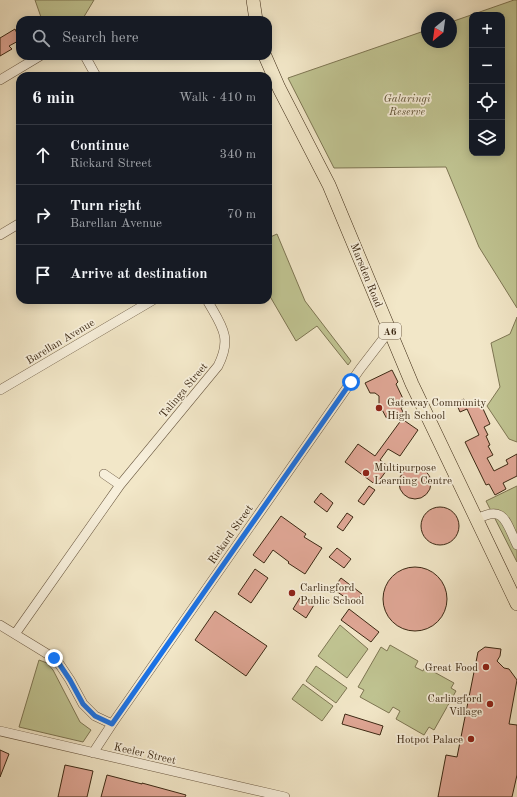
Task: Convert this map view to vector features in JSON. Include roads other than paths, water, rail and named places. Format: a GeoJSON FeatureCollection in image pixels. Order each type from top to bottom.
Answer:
{"type":"FeatureCollection","features":[{"type":"Feature","properties":{"kind":"highway"},"geometry":{"type":"LineString","coordinates":[[253,0],[255,16]]}},
{"type":"Feature","properties":{"kind":"highway","name":"Marsden Road"},"geometry":{"type":"LineString","coordinates":[[266,60],[269,72]]}},
{"type":"Feature","properties":{"kind":"highway","name":"Marsden Road"},"geometry":{"type":"LineString","coordinates":[[272,81],[329,185],[421,404],[516,596]]}},
{"type":"Feature","properties":{"kind":"street"},"geometry":{"type":"LineString","coordinates":[[0,80],[33,60]]}},
{"type":"Feature","properties":{"kind":"street"},"geometry":{"type":"LineString","coordinates":[[87,60],[94,72]]}},
{"type":"Feature","properties":{"kind":"street"},"geometry":{"type":"LineString","coordinates":[[0,235],[16,226]]}},
{"type":"Feature","properties":{"kind":"street","name":"Barellan Avenue"},"geometry":{"type":"LineString","coordinates":[[0,390],[146,304]]}},
{"type":"Feature","properties":{"kind":"street","name":"Talinga Street"},"geometry":{"type":"LineString","coordinates":[[15,634],[120,485],[218,366],[222,358],[226,342],[224,332],[209,304]]}},
{"type":"Feature","properties":{"kind":"street","name":"Rickard Street"},"geometry":{"type":"LineString","coordinates":[[93,753],[360,369],[390,330]]}},
{"type":"Feature","properties":{"kind":"street"},"geometry":{"type":"LineString","coordinates":[[104,474],[120,485]]}},
{"type":"Feature","properties":{"kind":"street"},"geometry":{"type":"LineString","coordinates":[[477,519],[487,513],[499,514],[504,518],[517,545]]}},
{"type":"Feature","properties":{"kind":"street"},"geometry":{"type":"LineString","coordinates":[[0,625],[54,658],[70,680],[83,704],[95,716],[112,724]]}},
{"type":"Feature","properties":{"kind":"street","name":"Keeler Street"},"geometry":{"type":"LineString","coordinates":[[0,731],[285,797]]}},
{"type":"Feature","properties":{"kind":"place","name":"Gateway Community High School"},"geometry":{"type":"Point","coordinates":[379,408]}},
{"type":"Feature","properties":{"kind":"place","name":"Multipurpose Learning Centre"},"geometry":{"type":"Point","coordinates":[366,473]}},
{"type":"Feature","properties":{"kind":"place","name":"Carlingford Public School"},"geometry":{"type":"Point","coordinates":[292,593]}},
{"type":"Feature","properties":{"kind":"place","name":"Great Food"},"geometry":{"type":"Point","coordinates":[486,667]}},
{"type":"Feature","properties":{"kind":"place","name":"Carlingford Village"},"geometry":{"type":"Point","coordinates":[490,704]}},
{"type":"Feature","properties":{"kind":"place","name":"Hotpot Palace"},"geometry":{"type":"Point","coordinates":[471,739]}},
{"type":"Feature","properties":{"kind":"park label","name":"Galaringi Reserve"},"geometry":{"type":"Point","coordinates":[407,104]}}]}
